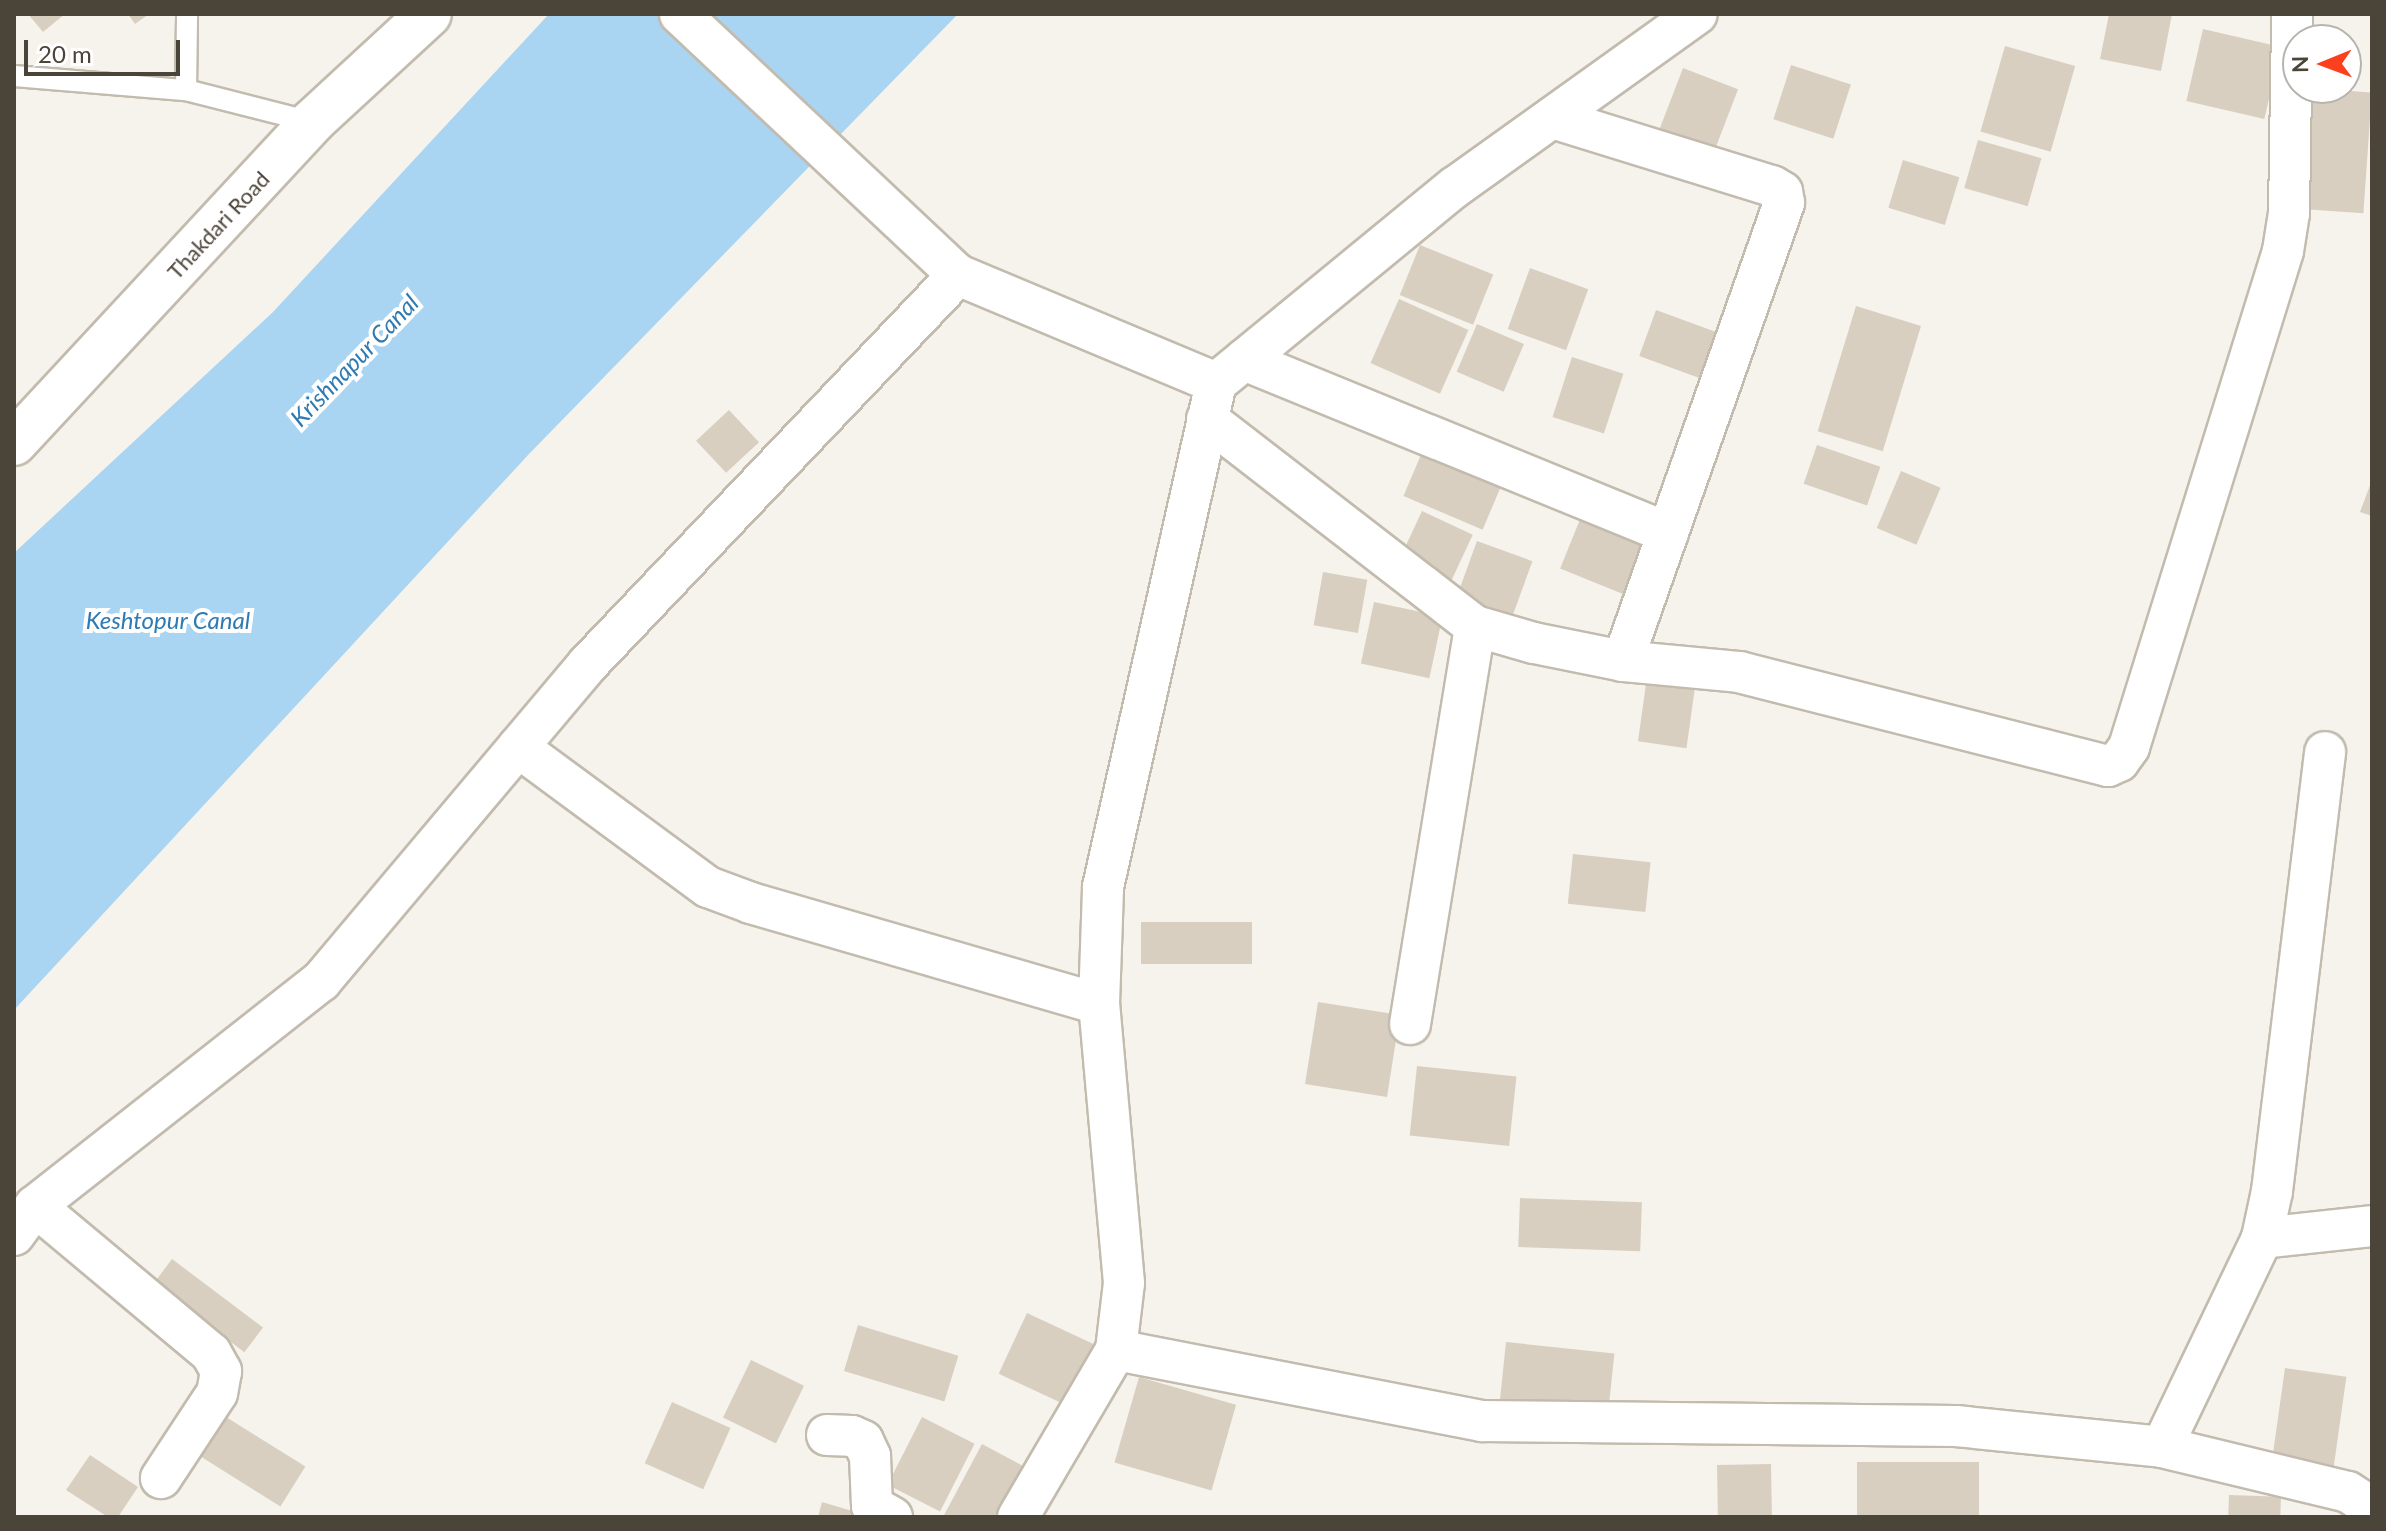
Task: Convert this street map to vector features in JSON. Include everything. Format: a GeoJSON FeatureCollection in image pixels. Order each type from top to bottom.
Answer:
{"type":"FeatureCollection","features":[{"type":"Feature","properties":{"kind":"street","name":"Thakdari Road"},"geometry":{"type":"LineString","coordinates":[[14,443],[312,122],[429,14]]}},
{"type":"Feature","properties":{"kind":"street"},"geometry":{"type":"LineString","coordinates":[[680,14],[958,275],[1222,387],[1668,533]]}},
{"type":"Feature","properties":{"kind":"street"},"geometry":{"type":"LineString","coordinates":[[1018,1517],[1116,1350],[1124,1283],[1099,1004],[1103,887],[1222,387],[1455,187],[1697,14]]}},
{"type":"Feature","properties":{"kind":"street"},"geometry":{"type":"LineString","coordinates":[[1222,387],[1475,626],[1623,661],[1739,672],[2108,766],[2119,761],[2129,747],[2283,251],[2289,213],[2292,14]]}},
{"type":"Feature","properties":{"kind":"street"},"geometry":{"type":"LineString","coordinates":[[1552,118],[1782,192],[1784,203],[1623,661]]}},
{"type":"Feature","properties":{"kind":"street"},"geometry":{"type":"LineString","coordinates":[[161,1478],[217,1393],[221,1371],[211,1353],[24,1220],[321,981],[588,664],[958,275]]}},
{"type":"Feature","properties":{"kind":"street"},"geometry":{"type":"LineString","coordinates":[[1410,1024],[1475,626]]}},
{"type":"Feature","properties":{"kind":"street"},"geometry":{"type":"LineString","coordinates":[[518,747],[708,887],[751,903],[1099,1004]]}},
{"type":"Feature","properties":{"kind":"street"},"geometry":{"type":"LineString","coordinates":[[2162,1447],[2262,1238],[2272,1191],[2325,752]]}},
{"type":"Feature","properties":{"kind":"street"},"geometry":{"type":"LineString","coordinates":[[2262,1238],[2372,1226]]}},
{"type":"Feature","properties":{"kind":"street"},"geometry":{"type":"LineString","coordinates":[[1116,1350],[1482,1421],[1956,1426],[2162,1447],[2348,1492],[2362,1501],[2369,1517]]}},
{"type":"Feature","properties":{"kind":"street"},"geometry":{"type":"LineString","coordinates":[[827,1435],[852,1436],[863,1441],[870,1456],[872,1506],[892,1517]]}},
{"type":"Feature","properties":{"kind":"lane"},"geometry":{"type":"LineString","coordinates":[[186,90],[187,14]]}},
{"type":"Feature","properties":{"kind":"lane"},"geometry":{"type":"LineString","coordinates":[[14,76],[186,90],[312,122]]}},
{"type":"Feature","properties":{"kind":"water","name":"Keshtopur Canal"},"geometry":{"type":"Polygon","coordinates":[[[549,14],[958,14],[529,454],[14,1010],[14,553],[273,312],[549,14]]]}},
{"type":"Feature","properties":{"kind":"building"},"geometry":{"type":"Polygon","coordinates":[[[28,14],[65,14],[43,32],[28,14]]]}},
{"type":"Feature","properties":{"kind":"building"},"geometry":{"type":"Polygon","coordinates":[[[128,14],[149,14],[135,24],[128,14]]]}},
{"type":"Feature","properties":{"kind":"building"},"geometry":{"type":"Polygon","coordinates":[[[2109,14],[2172,14],[2161,71],[2100,59],[2109,14]]]}},
{"type":"Feature","properties":{"kind":"building"},"geometry":{"type":"Polygon","coordinates":[[[2203,29],[2281,47],[2264,119],[2186,101],[2203,29]]]}},
{"type":"Feature","properties":{"kind":"building"},"geometry":{"type":"Polygon","coordinates":[[[2005,46],[2075,66],[2051,152],[1980,132],[2005,46]]]}},
{"type":"Feature","properties":{"kind":"building"},"geometry":{"type":"Polygon","coordinates":[[[1791,65],[1851,84],[1833,139],[1773,119],[1791,65]]]}},
{"type":"Feature","properties":{"kind":"building"},"geometry":{"type":"Polygon","coordinates":[[[1683,68],[1738,89],[1709,166],[1654,145],[1683,68]]]}},
{"type":"Feature","properties":{"kind":"building"},"geometry":{"type":"Polygon","coordinates":[[[2362,92],[2372,93],[2363,213],[2299,209],[2306,104],[2362,104],[2362,92]]]}},
{"type":"Feature","properties":{"kind":"building"},"geometry":{"type":"Polygon","coordinates":[[[1978,140],[2041,158],[2028,206],[1964,188],[1978,140]]]}},
{"type":"Feature","properties":{"kind":"building"},"geometry":{"type":"Polygon","coordinates":[[[1903,160],[1959,177],[1945,225],[1888,208],[1903,160]]]}},
{"type":"Feature","properties":{"kind":"building"},"geometry":{"type":"Polygon","coordinates":[[[1420,245],[1493,275],[1473,325],[1400,295],[1420,245]]]}},
{"type":"Feature","properties":{"kind":"building"},"geometry":{"type":"Polygon","coordinates":[[[1530,268],[1588,289],[1566,350],[1508,329],[1530,268]]]}},
{"type":"Feature","properties":{"kind":"building"},"geometry":{"type":"Polygon","coordinates":[[[1399,299],[1468,330],[1440,394],[1371,363],[1399,299]]]}},
{"type":"Feature","properties":{"kind":"building"},"geometry":{"type":"Polygon","coordinates":[[[1856,306],[1921,326],[1883,451],[1818,431],[1856,306]]]}},
{"type":"Feature","properties":{"kind":"building"},"geometry":{"type":"Polygon","coordinates":[[[1656,310],[1724,335],[1707,381],[1639,356],[1656,310]]]}},
{"type":"Feature","properties":{"kind":"building"},"geometry":{"type":"Polygon","coordinates":[[[1477,324],[1524,344],[1504,392],[1457,372],[1477,324]]]}},
{"type":"Feature","properties":{"kind":"building"},"geometry":{"type":"Polygon","coordinates":[[[1572,357],[1623,374],[1604,434],[1553,417],[1572,357]]]}},
{"type":"Feature","properties":{"kind":"building"},"geometry":{"type":"Polygon","coordinates":[[[729,410],[759,442],[726,473],[696,441],[729,410]]]}},
{"type":"Feature","properties":{"kind":"building"},"geometry":{"type":"Polygon","coordinates":[[[1817,445],[1880,467],[1867,506],[1804,484],[1817,445]]]}},
{"type":"Feature","properties":{"kind":"building"},"geometry":{"type":"Polygon","coordinates":[[[1423,450],[1502,484],[1483,530],[1403,496],[1423,450]]]}},
{"type":"Feature","properties":{"kind":"building"},"geometry":{"type":"Polygon","coordinates":[[[1901,471],[1941,488],[1916,545],[1877,528],[1901,471]]]}},
{"type":"Feature","properties":{"kind":"building"},"geometry":{"type":"Polygon","coordinates":[[[2372,480],[2372,516],[2360,512],[2372,480]]]}},
{"type":"Feature","properties":{"kind":"building"},"geometry":{"type":"Polygon","coordinates":[[[1422,511],[1473,535],[1448,588],[1397,564],[1422,511]]]}},
{"type":"Feature","properties":{"kind":"building"},"geometry":{"type":"Polygon","coordinates":[[[1583,512],[1653,540],[1630,597],[1560,569],[1583,512]]]}},
{"type":"Feature","properties":{"kind":"building"},"geometry":{"type":"Polygon","coordinates":[[[1477,541],[1532,561],[1509,626],[1453,606],[1477,541]]]}},
{"type":"Feature","properties":{"kind":"building"},"geometry":{"type":"Polygon","coordinates":[[[1323,572],[1367,580],[1358,633],[1314,625],[1323,572]]]}},
{"type":"Feature","properties":{"kind":"building"},"geometry":{"type":"Polygon","coordinates":[[[1374,602],[1442,617],[1429,678],[1361,664],[1374,602]]]}},
{"type":"Feature","properties":{"kind":"building"},"geometry":{"type":"Polygon","coordinates":[[[1647,677],[1696,684],[1686,748],[1638,741],[1647,677]]]}},
{"type":"Feature","properties":{"kind":"building"},"geometry":{"type":"Polygon","coordinates":[[[1573,854],[1651,862],[1645,912],[1568,904],[1573,854]]]}},
{"type":"Feature","properties":{"kind":"building"},"geometry":{"type":"Polygon","coordinates":[[[1141,922],[1252,922],[1252,964],[1141,964],[1141,922]]]}},
{"type":"Feature","properties":{"kind":"building"},"geometry":{"type":"Polygon","coordinates":[[[1318,1002],[1400,1015],[1387,1097],[1305,1084],[1318,1002]]]}},
{"type":"Feature","properties":{"kind":"building"},"geometry":{"type":"Polygon","coordinates":[[[1417,1066],[1516,1076],[1509,1146],[1410,1136],[1417,1066]]]}},
{"type":"Feature","properties":{"kind":"building"},"geometry":{"type":"Polygon","coordinates":[[[1520,1198],[1642,1202],[1640,1251],[1518,1247],[1520,1198]]]}},
{"type":"Feature","properties":{"kind":"building"},"geometry":{"type":"Polygon","coordinates":[[[172,1259],[263,1328],[244,1352],[153,1284],[172,1259]]]}},
{"type":"Feature","properties":{"kind":"building"},"geometry":{"type":"Polygon","coordinates":[[[1027,1313],[1100,1347],[1072,1408],[999,1374],[1027,1313]]]}},
{"type":"Feature","properties":{"kind":"building"},"geometry":{"type":"Polygon","coordinates":[[[858,1325],[958,1356],[944,1402],[844,1371],[858,1325]]]}},
{"type":"Feature","properties":{"kind":"building"},"geometry":{"type":"Polygon","coordinates":[[[1506,1342],[1614,1353],[1608,1419],[1499,1408],[1506,1342]]]}},
{"type":"Feature","properties":{"kind":"building"},"geometry":{"type":"Polygon","coordinates":[[[751,1360],[804,1386],[776,1443],[723,1418],[751,1360]]]}},
{"type":"Feature","properties":{"kind":"building"},"geometry":{"type":"Polygon","coordinates":[[[2285,1368],[2346,1377],[2332,1481],[2270,1472],[2285,1368]]]}},
{"type":"Feature","properties":{"kind":"building"},"geometry":{"type":"Polygon","coordinates":[[[1139,1377],[1236,1405],[1212,1490],[1114,1463],[1139,1377]]]}},
{"type":"Feature","properties":{"kind":"building"},"geometry":{"type":"Polygon","coordinates":[[[672,1402],[730,1428],[703,1489],[645,1463],[672,1402]]]}},
{"type":"Feature","properties":{"kind":"building"},"geometry":{"type":"Polygon","coordinates":[[[218,1412],[305,1467],[280,1506],[193,1452],[218,1412]]]}},
{"type":"Feature","properties":{"kind":"building"},"geometry":{"type":"Polygon","coordinates":[[[922,1417],[975,1444],[940,1512],[887,1485],[922,1417]]]}},
{"type":"Feature","properties":{"kind":"building"},"geometry":{"type":"Polygon","coordinates":[[[982,1444],[1025,1467],[998,1517],[943,1517],[982,1444]]]}},
{"type":"Feature","properties":{"kind":"building"},"geometry":{"type":"Polygon","coordinates":[[[90,1455],[138,1487],[118,1517],[108,1517],[66,1490],[90,1455]]]}},
{"type":"Feature","properties":{"kind":"building"},"geometry":{"type":"Polygon","coordinates":[[[1857,1462],[1979,1462],[1979,1517],[1857,1517],[1857,1462]]]}},
{"type":"Feature","properties":{"kind":"building"},"geometry":{"type":"Polygon","coordinates":[[[1771,1464],[1772,1517],[1718,1517],[1717,1465],[1771,1464]]]}},
{"type":"Feature","properties":{"kind":"building"},"geometry":{"type":"Polygon","coordinates":[[[2229,1495],[2281,1497],[2280,1517],[2228,1517],[2229,1495]]]}},
{"type":"Feature","properties":{"kind":"building"},"geometry":{"type":"Polygon","coordinates":[[[822,1502],[869,1516],[869,1517],[818,1517],[822,1502]]]}},
{"type":"Feature","properties":{"kind":"water label","name":"Krishnapur Canal"},"geometry":{"type":"Point","coordinates":[354,360]}}]}
